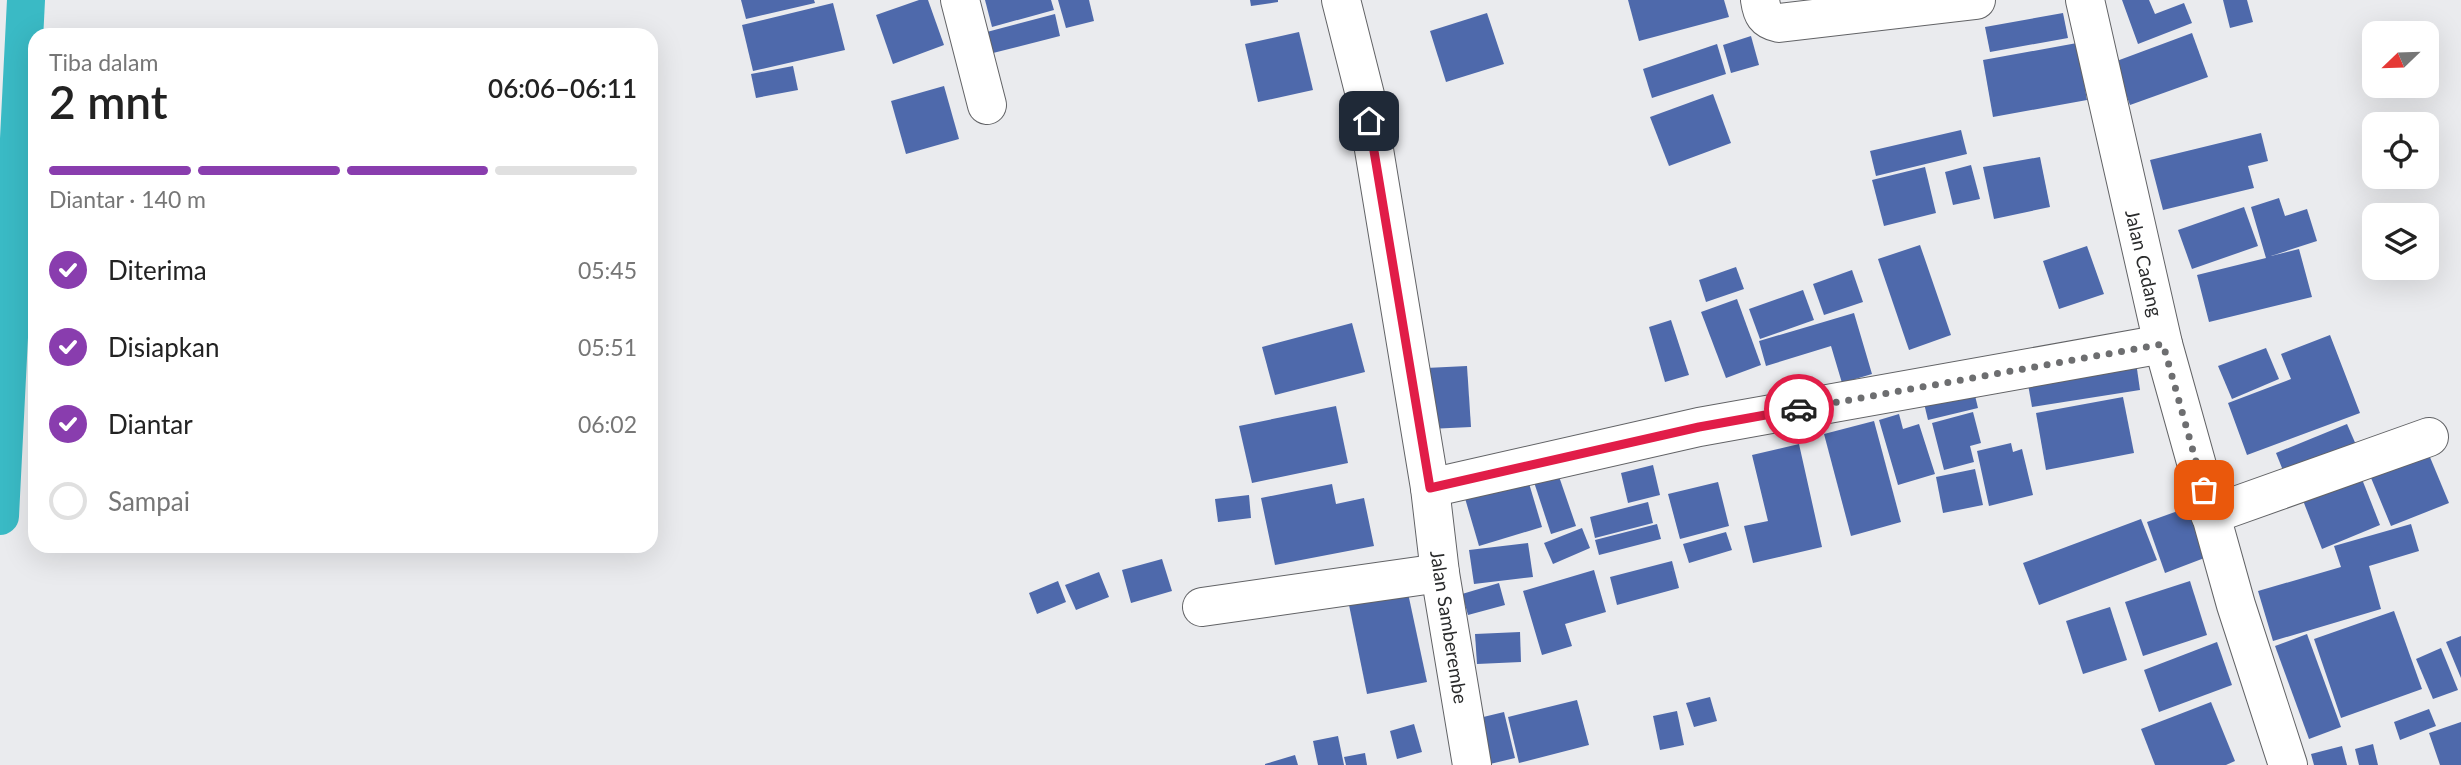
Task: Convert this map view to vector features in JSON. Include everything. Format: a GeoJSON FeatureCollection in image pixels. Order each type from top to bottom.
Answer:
{"type":"FeatureCollection","features":[{"type":"Feature","properties":{"kind":"street"},"geometry":{"type":"LineString","coordinates":[[960,0],[987,105]]}},
{"type":"Feature","properties":{"kind":"street","name":"Jalan Samberembe"},"geometry":{"type":"LineString","coordinates":[[1341,0],[1365,94],[1430,488],[1440,573],[1472,765]]}},
{"type":"Feature","properties":{"kind":"street"},"geometry":{"type":"LineString","coordinates":[[1760,0],[1764,17],[1779,23],[1976,0]]}},
{"type":"Feature","properties":{"kind":"street","name":"Jalan Cadang"},"geometry":{"type":"LineString","coordinates":[[2085,0],[2163,344],[2236,605],[2288,765]]}},
{"type":"Feature","properties":{"kind":"street"},"geometry":{"type":"LineString","coordinates":[[1430,488],[1699,427],[2163,344]]}},
{"type":"Feature","properties":{"kind":"street"},"geometry":{"type":"LineString","coordinates":[[2210,515],[2429,437]]}},
{"type":"Feature","properties":{"kind":"street"},"geometry":{"type":"LineString","coordinates":[[1202,607],[1440,573]]}},
{"type":"Feature","properties":{"kind":"building"},"geometry":{"type":"Polygon","coordinates":[[[741,0],[814,0],[815,3],[746,19],[741,0]]]}},
{"type":"Feature","properties":{"kind":"building"},"geometry":{"type":"Polygon","coordinates":[[[919,0],[928,0],[944,45],[893,64],[876,15],[919,0]]]}},
{"type":"Feature","properties":{"kind":"building"},"geometry":{"type":"Polygon","coordinates":[[[985,0],[1051,0],[1054,10],[992,27],[985,0]]]}},
{"type":"Feature","properties":{"kind":"building"},"geometry":{"type":"Polygon","coordinates":[[[1058,0],[1089,0],[1094,21],[1066,28],[1058,0]]]}},
{"type":"Feature","properties":{"kind":"building"},"geometry":{"type":"Polygon","coordinates":[[[1250,0],[1278,0],[1278,2],[1251,6],[1250,0]]]}},
{"type":"Feature","properties":{"kind":"building"},"geometry":{"type":"Polygon","coordinates":[[[1628,0],[1724,0],[1729,17],[1639,41],[1628,0]]]}},
{"type":"Feature","properties":{"kind":"building"},"geometry":{"type":"Polygon","coordinates":[[[2122,0],[2149,0],[2155,14],[2184,3],[2192,23],[2138,44],[2122,0]]]}},
{"type":"Feature","properties":{"kind":"building"},"geometry":{"type":"Polygon","coordinates":[[[2223,0],[2247,0],[2253,22],[2230,28],[2223,0]]]}},
{"type":"Feature","properties":{"kind":"building"},"geometry":{"type":"Polygon","coordinates":[[[833,3],[845,50],[753,71],[742,25],[833,3]]]}},
{"type":"Feature","properties":{"kind":"building"},"geometry":{"type":"Polygon","coordinates":[[[1487,13],[1504,64],[1446,82],[1430,31],[1487,13]]]}},
{"type":"Feature","properties":{"kind":"building"},"geometry":{"type":"Polygon","coordinates":[[[2063,13],[2068,38],[1990,52],[1985,27],[2063,13]]]}},
{"type":"Feature","properties":{"kind":"building"},"geometry":{"type":"Polygon","coordinates":[[[1055,14],[1060,36],[989,54],[983,33],[1055,14]]]}},
{"type":"Feature","properties":{"kind":"building"},"geometry":{"type":"Polygon","coordinates":[[[1299,32],[1313,90],[1258,102],[1245,44],[1299,32]]]}},
{"type":"Feature","properties":{"kind":"building"},"geometry":{"type":"Polygon","coordinates":[[[2192,33],[2208,77],[2130,105],[2114,62],[2192,33]]]}},
{"type":"Feature","properties":{"kind":"building"},"geometry":{"type":"Polygon","coordinates":[[[1751,36],[1759,65],[1731,73],[1723,45],[1751,36]]]}},
{"type":"Feature","properties":{"kind":"building"},"geometry":{"type":"Polygon","coordinates":[[[2077,43],[2087,100],[1993,117],[1983,60],[2077,43]]]}},
{"type":"Feature","properties":{"kind":"building"},"geometry":{"type":"Polygon","coordinates":[[[1717,44],[1726,74],[1652,98],[1643,69],[1717,44]]]}},
{"type":"Feature","properties":{"kind":"building"},"geometry":{"type":"Polygon","coordinates":[[[793,66],[798,90],[756,98],[751,74],[793,66]]]}},
{"type":"Feature","properties":{"kind":"building"},"geometry":{"type":"Polygon","coordinates":[[[944,86],[959,139],[906,154],[891,101],[944,86]]]}},
{"type":"Feature","properties":{"kind":"building"},"geometry":{"type":"Polygon","coordinates":[[[1713,94],[1731,143],[1669,166],[1650,117],[1713,94]]]}},
{"type":"Feature","properties":{"kind":"building"},"geometry":{"type":"Polygon","coordinates":[[[1961,130],[1967,154],[1876,176],[1870,151],[1961,130]]]}},
{"type":"Feature","properties":{"kind":"building"},"geometry":{"type":"Polygon","coordinates":[[[2261,133],[2268,161],[2248,166],[2254,188],[2163,210],[2150,160],[2261,133]]]}},
{"type":"Feature","properties":{"kind":"building"},"geometry":{"type":"Polygon","coordinates":[[[2040,157],[2050,207],[1994,219],[1983,167],[2040,157]]]}},
{"type":"Feature","properties":{"kind":"building"},"geometry":{"type":"Polygon","coordinates":[[[1971,165],[1980,199],[1953,205],[1945,172],[1971,165]]]}},
{"type":"Feature","properties":{"kind":"building"},"geometry":{"type":"Polygon","coordinates":[[[1925,167],[1936,213],[1884,226],[1872,180],[1925,167]]]}},
{"type":"Feature","properties":{"kind":"building"},"geometry":{"type":"Polygon","coordinates":[[[2279,198],[2285,216],[2307,209],[2317,241],[2271,256],[2299,249],[2312,297],[2209,322],[2197,275],[2266,258],[2251,207],[2279,198]]]}},
{"type":"Feature","properties":{"kind":"building"},"geometry":{"type":"Polygon","coordinates":[[[2244,207],[2258,246],[2192,269],[2178,230],[2244,207]]]}},
{"type":"Feature","properties":{"kind":"building"},"geometry":{"type":"Polygon","coordinates":[[[1920,245],[1951,335],[1909,350],[1878,259],[1920,245]]]}},
{"type":"Feature","properties":{"kind":"building"},"geometry":{"type":"Polygon","coordinates":[[[2087,246],[2104,294],[2059,309],[2043,261],[2087,246]]]}},
{"type":"Feature","properties":{"kind":"building"},"geometry":{"type":"Polygon","coordinates":[[[1736,267],[1744,289],[1706,302],[1699,280],[1736,267]]]}},
{"type":"Feature","properties":{"kind":"building"},"geometry":{"type":"Polygon","coordinates":[[[1852,270],[1863,302],[1824,315],[1813,284],[1852,270]]]}},
{"type":"Feature","properties":{"kind":"building"},"geometry":{"type":"Polygon","coordinates":[[[1803,290],[1814,320],[1760,339],[1749,309],[1803,290]]]}},
{"type":"Feature","properties":{"kind":"building"},"geometry":{"type":"Polygon","coordinates":[[[1737,299],[1761,365],[1726,378],[1701,312],[1737,299]]]}},
{"type":"Feature","properties":{"kind":"building"},"geometry":{"type":"Polygon","coordinates":[[[1854,313],[1872,374],[1842,383],[1831,346],[1766,366],[1759,341],[1854,313]]]}},
{"type":"Feature","properties":{"kind":"building"},"geometry":{"type":"Polygon","coordinates":[[[1671,320],[1689,375],[1665,382],[1649,327],[1671,320]]]}},
{"type":"Feature","properties":{"kind":"building"},"geometry":{"type":"Polygon","coordinates":[[[1352,323],[1365,372],[1275,395],[1262,347],[1352,323]]]}},
{"type":"Feature","properties":{"kind":"building"},"geometry":{"type":"Polygon","coordinates":[[[2330,335],[2360,413],[2247,455],[2228,403],[2291,379],[2281,354],[2330,335]]]}},
{"type":"Feature","properties":{"kind":"building"},"geometry":{"type":"Polygon","coordinates":[[[2266,348],[2279,379],[2232,399],[2218,366],[2266,348]]]}},
{"type":"Feature","properties":{"kind":"building"},"geometry":{"type":"Polygon","coordinates":[[[2135,355],[2140,390],[2032,407],[2026,373],[2135,355]]]}},
{"type":"Feature","properties":{"kind":"building"},"geometry":{"type":"Polygon","coordinates":[[[1467,366],[1471,427],[1429,429],[1426,368],[1467,366]]]}},
{"type":"Feature","properties":{"kind":"building"},"geometry":{"type":"Polygon","coordinates":[[[1972,383],[1978,408],[1928,420],[1922,395],[1972,383]]]}},
{"type":"Feature","properties":{"kind":"building"},"geometry":{"type":"Polygon","coordinates":[[[2123,397],[2134,453],[2046,470],[2036,413],[2123,397]]]}},
{"type":"Feature","properties":{"kind":"building"},"geometry":{"type":"Polygon","coordinates":[[[1336,406],[1348,463],[1252,483],[1239,426],[1336,406]]]}},
{"type":"Feature","properties":{"kind":"building"},"geometry":{"type":"Polygon","coordinates":[[[1973,412],[1981,443],[1970,446],[1974,462],[1944,470],[1932,423],[1973,412]]]}},
{"type":"Feature","properties":{"kind":"building"},"geometry":{"type":"Polygon","coordinates":[[[1899,414],[1903,429],[1919,424],[1935,474],[1898,485],[1879,420],[1899,414]]]}},
{"type":"Feature","properties":{"kind":"building"},"geometry":{"type":"Polygon","coordinates":[[[1874,421],[1901,522],[1851,536],[1824,434],[1874,421]]]}},
{"type":"Feature","properties":{"kind":"building"},"geometry":{"type":"Polygon","coordinates":[[[2347,424],[2360,454],[2288,483],[2276,453],[2347,424]]]}},
{"type":"Feature","properties":{"kind":"building"},"geometry":{"type":"Polygon","coordinates":[[[2011,443],[2013,452],[2022,449],[2033,495],[1989,506],[1977,451],[2011,443]]]}},
{"type":"Feature","properties":{"kind":"building"},"geometry":{"type":"Polygon","coordinates":[[[1799,444],[1822,547],[1753,563],[1744,526],[1768,521],[1752,455],[1799,444]]]}},
{"type":"Feature","properties":{"kind":"building"},"geometry":{"type":"Polygon","coordinates":[[[2427,450],[2449,503],[2391,526],[2369,473],[2427,450]]]}},
{"type":"Feature","properties":{"kind":"building"},"geometry":{"type":"Polygon","coordinates":[[[1554,462],[1576,526],[1551,534],[1530,470],[1554,462]]]}},
{"type":"Feature","properties":{"kind":"building"},"geometry":{"type":"Polygon","coordinates":[[[1653,465],[1660,495],[1628,503],[1621,473],[1653,465]]]}},
{"type":"Feature","properties":{"kind":"building"},"geometry":{"type":"Polygon","coordinates":[[[1975,469],[1983,505],[1943,513],[1936,477],[1975,469]]]}},
{"type":"Feature","properties":{"kind":"building"},"geometry":{"type":"Polygon","coordinates":[[[1525,470],[1542,527],[1479,546],[1462,488],[1525,470]]]}},
{"type":"Feature","properties":{"kind":"building"},"geometry":{"type":"Polygon","coordinates":[[[2360,474],[2380,525],[2322,549],[2302,498],[2360,474]]]}},
{"type":"Feature","properties":{"kind":"building"},"geometry":{"type":"Polygon","coordinates":[[[1718,482],[1729,526],[1680,539],[1668,494],[1718,482]]]}},
{"type":"Feature","properties":{"kind":"building"},"geometry":{"type":"Polygon","coordinates":[[[1332,484],[1336,504],[1364,498],[1374,546],[1275,565],[1261,498],[1332,484]]]}},
{"type":"Feature","properties":{"kind":"building"},"geometry":{"type":"Polygon","coordinates":[[[1249,495],[1251,518],[1218,522],[1215,499],[1249,495]]]}},
{"type":"Feature","properties":{"kind":"building"},"geometry":{"type":"Polygon","coordinates":[[[1648,502],[1653,523],[1595,538],[1590,517],[1648,502]]]}},
{"type":"Feature","properties":{"kind":"building"},"geometry":{"type":"Polygon","coordinates":[[[2189,507],[2207,557],[2165,573],[2147,522],[2189,507]]]}},
{"type":"Feature","properties":{"kind":"building"},"geometry":{"type":"Polygon","coordinates":[[[2141,519],[2157,560],[2039,605],[2023,563],[2141,519]]]}},
{"type":"Feature","properties":{"kind":"building"},"geometry":{"type":"Polygon","coordinates":[[[1657,524],[1661,539],[1599,555],[1595,540],[1657,524]]]}},
{"type":"Feature","properties":{"kind":"building"},"geometry":{"type":"Polygon","coordinates":[[[2411,524],[2419,551],[2369,566],[2381,609],[2273,641],[2258,591],[2341,567],[2334,546],[2411,524]]]}},
{"type":"Feature","properties":{"kind":"building"},"geometry":{"type":"Polygon","coordinates":[[[1582,528],[1590,548],[1553,564],[1544,543],[1582,528]]]}},
{"type":"Feature","properties":{"kind":"building"},"geometry":{"type":"Polygon","coordinates":[[[1726,532],[1732,550],[1689,563],[1683,544],[1726,532]]]}},
{"type":"Feature","properties":{"kind":"building"},"geometry":{"type":"Polygon","coordinates":[[[1528,543],[1533,577],[1474,584],[1469,550],[1528,543]]]}},
{"type":"Feature","properties":{"kind":"building"},"geometry":{"type":"Polygon","coordinates":[[[1162,559],[1172,591],[1131,603],[1122,570],[1162,559]]]}},
{"type":"Feature","properties":{"kind":"building"},"geometry":{"type":"Polygon","coordinates":[[[1672,561],[1679,588],[1617,605],[1610,577],[1672,561]]]}},
{"type":"Feature","properties":{"kind":"building"},"geometry":{"type":"Polygon","coordinates":[[[1594,570],[1606,612],[1565,624],[1572,646],[1542,655],[1523,591],[1594,570]]]}},
{"type":"Feature","properties":{"kind":"building"},"geometry":{"type":"Polygon","coordinates":[[[1099,572],[1109,597],[1076,610],[1065,585],[1099,572]]]}},
{"type":"Feature","properties":{"kind":"building"},"geometry":{"type":"Polygon","coordinates":[[[1058,581],[1066,602],[1037,614],[1029,593],[1058,581]]]}},
{"type":"Feature","properties":{"kind":"building"},"geometry":{"type":"Polygon","coordinates":[[[2190,581],[2207,635],[2143,656],[2125,602],[2190,581]]]}},
{"type":"Feature","properties":{"kind":"building"},"geometry":{"type":"Polygon","coordinates":[[[1499,583],[1505,605],[1468,615],[1462,594],[1499,583]]]}},
{"type":"Feature","properties":{"kind":"building"},"geometry":{"type":"Polygon","coordinates":[[[1408,593],[1427,682],[1367,694],[1349,605],[1408,593]]]}},
{"type":"Feature","properties":{"kind":"building"},"geometry":{"type":"Polygon","coordinates":[[[2110,607],[2127,660],[2083,674],[2066,621],[2110,607]]]}},
{"type":"Feature","properties":{"kind":"building"},"geometry":{"type":"Polygon","coordinates":[[[2394,611],[2422,689],[2341,718],[2314,639],[2394,611]]]}},
{"type":"Feature","properties":{"kind":"building"},"geometry":{"type":"Polygon","coordinates":[[[1520,632],[1521,662],[1477,664],[1475,634],[1520,632]]]}},
{"type":"Feature","properties":{"kind":"building"},"geometry":{"type":"Polygon","coordinates":[[[2307,634],[2341,727],[2309,739],[2275,646],[2307,634]]]}},
{"type":"Feature","properties":{"kind":"building"},"geometry":{"type":"Polygon","coordinates":[[[2461,636],[2461,678],[2446,642],[2461,636]]]}},
{"type":"Feature","properties":{"kind":"building"},"geometry":{"type":"Polygon","coordinates":[[[2217,642],[2232,685],[2159,712],[2144,670],[2217,642]]]}},
{"type":"Feature","properties":{"kind":"building"},"geometry":{"type":"Polygon","coordinates":[[[2441,648],[2458,690],[2433,699],[2416,659],[2441,648]]]}},
{"type":"Feature","properties":{"kind":"building"},"geometry":{"type":"Polygon","coordinates":[[[1710,697],[1717,721],[1694,727],[1686,703],[1710,697]]]}},
{"type":"Feature","properties":{"kind":"building"},"geometry":{"type":"Polygon","coordinates":[[[1577,700],[1589,745],[1519,763],[1508,717],[1577,700]]]}},
{"type":"Feature","properties":{"kind":"building"},"geometry":{"type":"Polygon","coordinates":[[[2211,702],[2235,761],[2226,765],[2155,765],[2141,729],[2211,702]]]}},
{"type":"Feature","properties":{"kind":"building"},"geometry":{"type":"Polygon","coordinates":[[[2429,709],[2436,726],[2400,740],[2394,722],[2429,709]]]}},
{"type":"Feature","properties":{"kind":"building"},"geometry":{"type":"Polygon","coordinates":[[[1677,711],[1684,745],[1660,750],[1653,716],[1677,711]]]}},
{"type":"Feature","properties":{"kind":"building"},"geometry":{"type":"Polygon","coordinates":[[[1504,712],[1515,758],[1486,765],[1475,719],[1504,712]]]}},
{"type":"Feature","properties":{"kind":"building"},"geometry":{"type":"Polygon","coordinates":[[[2461,722],[2461,765],[2440,765],[2429,733],[2461,722]]]}},
{"type":"Feature","properties":{"kind":"building"},"geometry":{"type":"Polygon","coordinates":[[[1414,724],[1422,752],[1397,759],[1390,731],[1414,724]]]}},
{"type":"Feature","properties":{"kind":"building"},"geometry":{"type":"Polygon","coordinates":[[[1338,736],[1344,765],[1318,765],[1313,741],[1338,736]]]}},
{"type":"Feature","properties":{"kind":"building"},"geometry":{"type":"Polygon","coordinates":[[[2373,744],[2378,765],[2359,765],[2355,749],[2373,744]]]}},
{"type":"Feature","properties":{"kind":"building"},"geometry":{"type":"Polygon","coordinates":[[[2342,746],[2347,765],[2314,765],[2311,754],[2342,746]]]}},
{"type":"Feature","properties":{"kind":"building"},"geometry":{"type":"Polygon","coordinates":[[[1365,753],[1367,765],[1346,765],[1344,757],[1365,753]]]}},
{"type":"Feature","properties":{"kind":"building"},"geometry":{"type":"Polygon","coordinates":[[[1295,755],[1298,765],[1265,765],[1265,764],[1295,755]]]}},
{"type":"Feature","properties":{"kind":"waterway"},"geometry":{"type":"LineString","coordinates":[[0,516],[26,0]]}},
{"type":"Feature","properties":{"kind":"way so far"},"geometry":{"type":"LineString","coordinates":[[1799,409],[2163,344],[2204,490]]}},
{"type":"Feature","properties":{"kind":"route"},"geometry":{"type":"LineString","coordinates":[[1369,121],[1430,488],[1699,427],[1799,409]]}}]}
